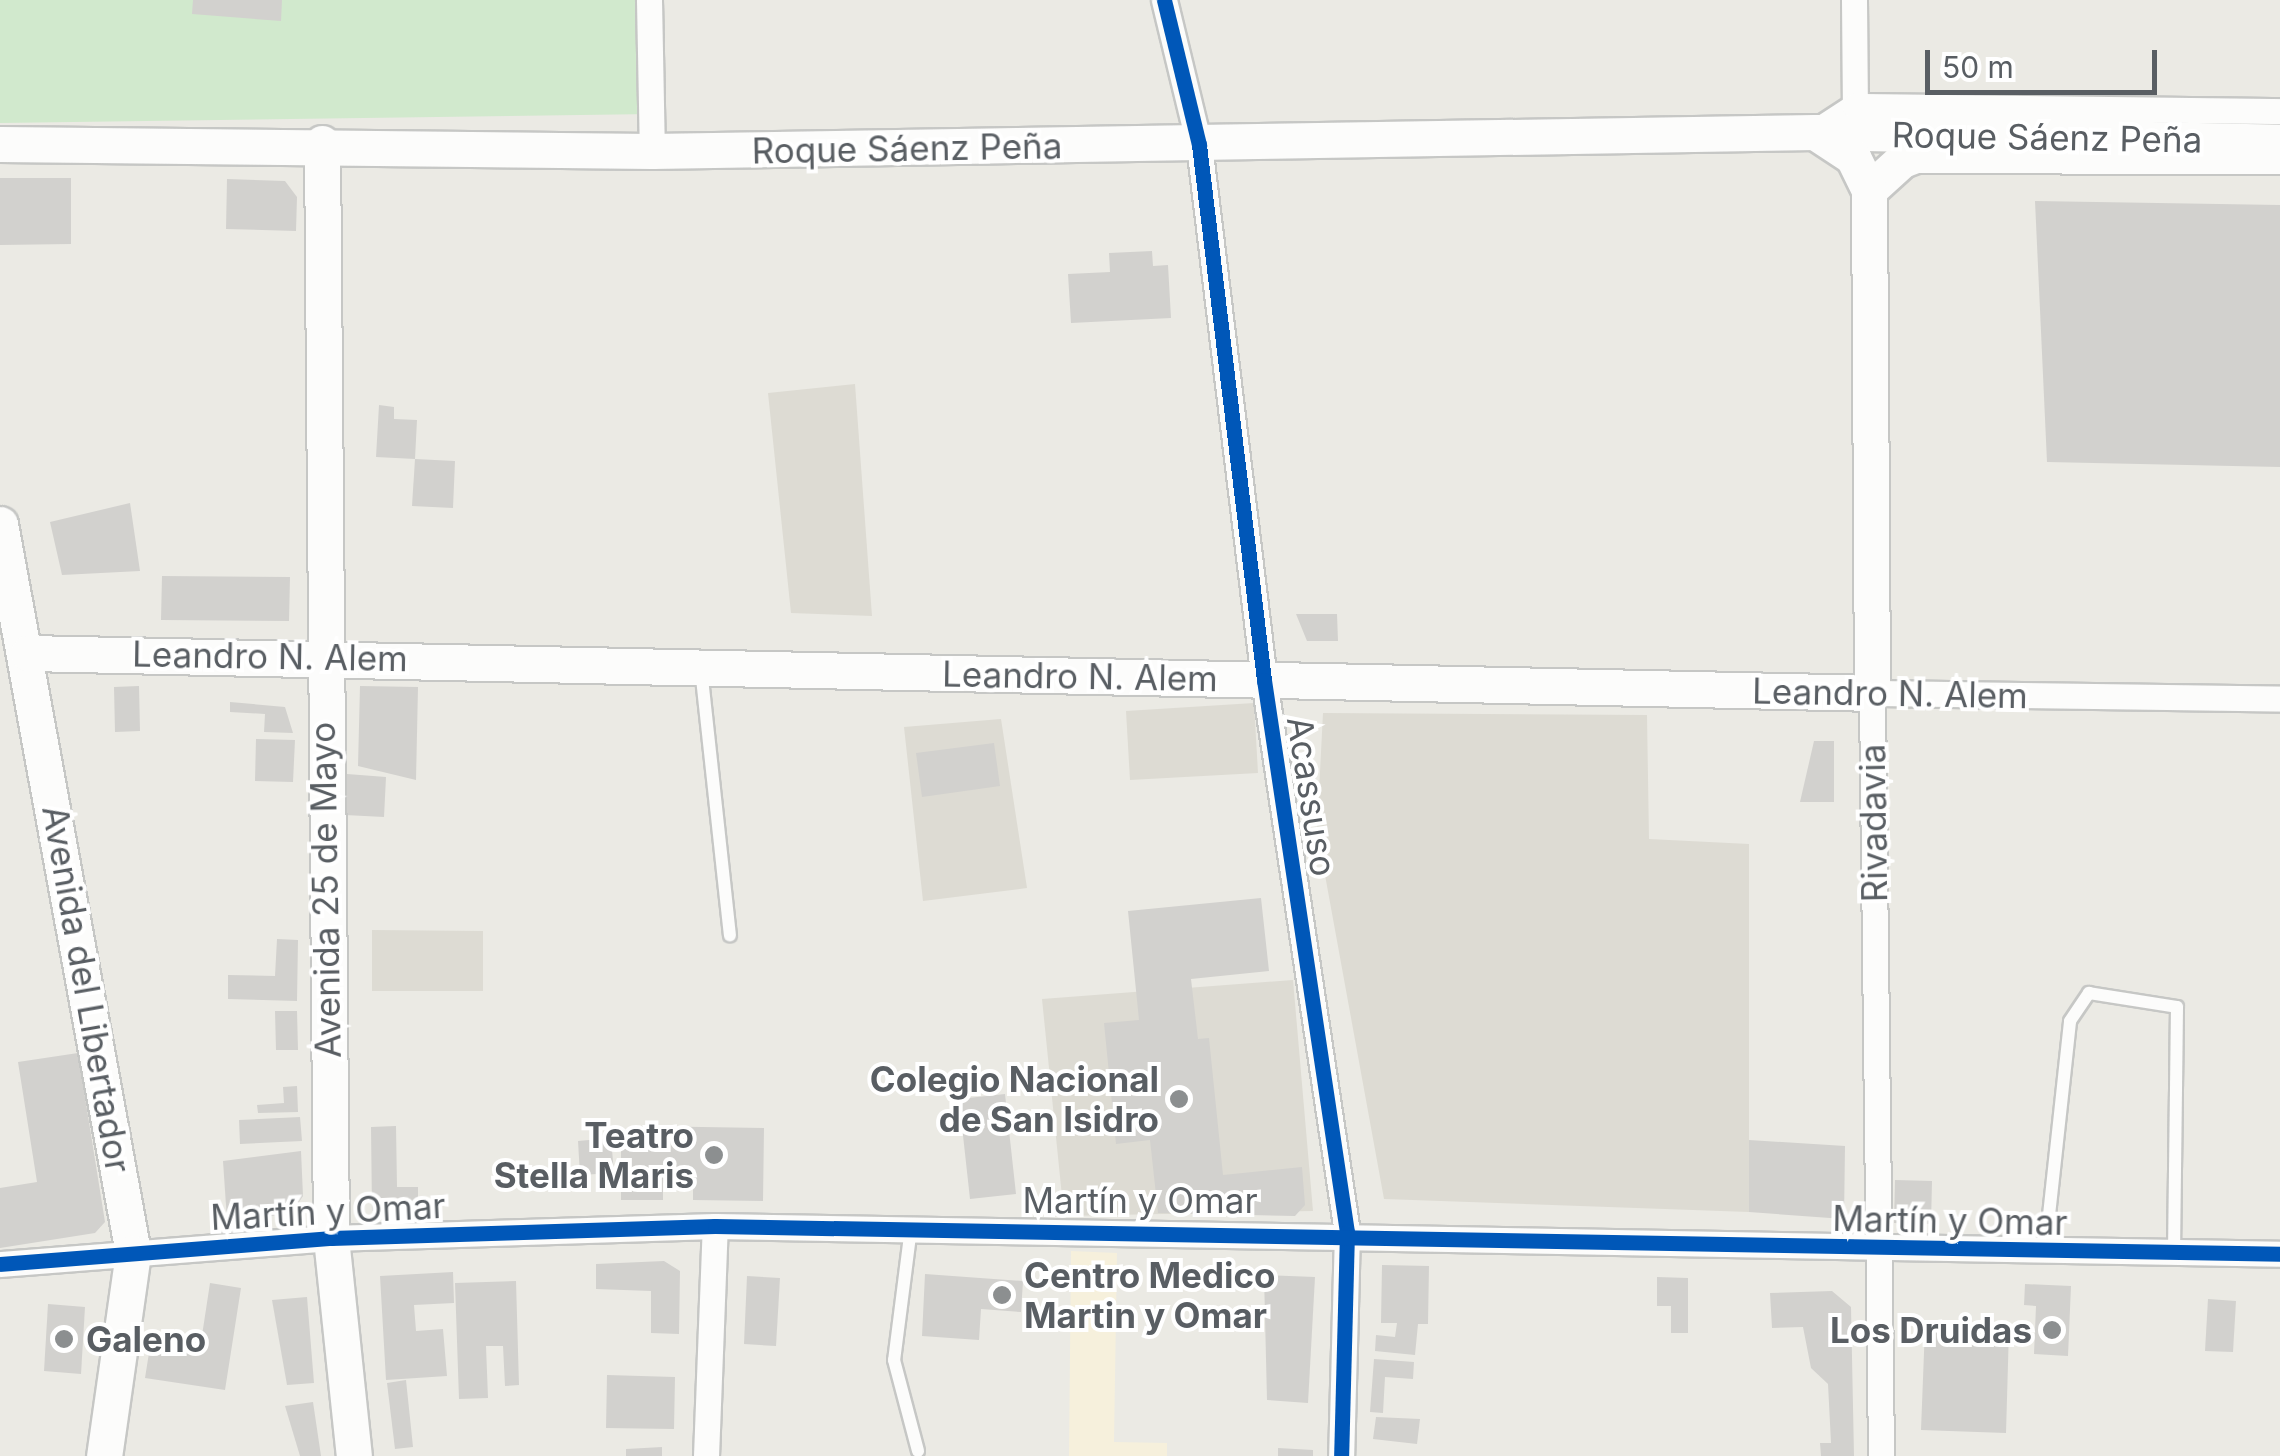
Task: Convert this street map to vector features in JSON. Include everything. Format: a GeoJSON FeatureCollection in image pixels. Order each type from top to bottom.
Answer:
{"type":"FeatureCollection","features":[{"type":"Feature","properties":{"kind":"main road","name":"Roque Sáenz Peña"},"geometry":{"type":"LineString","coordinates":[[0,144],[322,142],[652,151],[1814,132],[2280,142]]}},
{"type":"Feature","properties":{"kind":"main road"},"geometry":{"type":"LineString","coordinates":[[1814,132],[1853,156],[1869,190],[1902,160],[1970,137]]}},
{"type":"Feature","properties":{"kind":"main road","name":"Avenida 25 de Mayo"},"geometry":{"type":"LineString","coordinates":[[322,142],[321,656],[331,1238],[354,1456]]}},
{"type":"Feature","properties":{"kind":"main road","name":"Rivadavia"},"geometry":{"type":"LineString","coordinates":[[1869,190],[1872,694]]}},
{"type":"Feature","properties":{"kind":"main road","name":"Avenida del Libertador"},"geometry":{"type":"LineString","coordinates":[[0,524],[14,653],[133,1253],[104,1456]]}},
{"type":"Feature","properties":{"kind":"main road","name":"Leandro N. Alem"},"geometry":{"type":"LineString","coordinates":[[14,653],[321,656],[1872,694]]}},
{"type":"Feature","properties":{"kind":"street"},"geometry":{"type":"LineString","coordinates":[[650,0],[652,151]]}},
{"type":"Feature","properties":{"kind":"street","name":"Acassuso"},"geometry":{"type":"LineString","coordinates":[[1164,0],[1200,145],[1264,680],[1347,1232],[1341,1456]]}},
{"type":"Feature","properties":{"kind":"street"},"geometry":{"type":"LineString","coordinates":[[1854,0],[1855,106]]}},
{"type":"Feature","properties":{"kind":"street","name":"Roque Sáenz Peña"},"geometry":{"type":"LineString","coordinates":[[1814,132],[1855,106],[2280,112]]}},
{"type":"Feature","properties":{"kind":"street","name":"Roque Sáenz Peña"},"geometry":{"type":"LineString","coordinates":[[1902,160],[2280,161]]}},
{"type":"Feature","properties":{"kind":"street","name":"Leandro N. Alem"},"geometry":{"type":"LineString","coordinates":[[1872,694],[2280,700]]}},
{"type":"Feature","properties":{"kind":"street","name":"Rivadavia"},"geometry":{"type":"LineString","coordinates":[[1872,694],[1880,1456]]}},
{"type":"Feature","properties":{"kind":"street"},"geometry":{"type":"LineString","coordinates":[[706,1456],[716,1226]]}},
{"type":"Feature","properties":{"kind":"street","name":"Martín y Omar"},"geometry":{"type":"LineString","coordinates":[[0,1264],[331,1238],[716,1226],[1347,1232],[1878,1250],[2280,1254]]}},
{"type":"Feature","properties":{"kind":"lane"},"geometry":{"type":"LineString","coordinates":[[701,668],[730,935]]}},
{"type":"Feature","properties":{"kind":"lane"},"geometry":{"type":"LineString","coordinates":[[2045,1252],[2070,1021],[2089,993],[2177,1007],[2174,1253]]}},
{"type":"Feature","properties":{"kind":"lane"},"geometry":{"type":"LineString","coordinates":[[911,1228],[894,1360],[918,1451]]}},
{"type":"Feature","properties":{"kind":"shaded area"},"geometry":{"type":"Polygon","coordinates":[[[855,384],[872,616],[791,613],[768,393],[855,384]]]}},
{"type":"Feature","properties":{"kind":"shaded area"},"geometry":{"type":"Polygon","coordinates":[[[1254,703],[1258,773],[1130,780],[1126,711],[1254,703]]]}},
{"type":"Feature","properties":{"kind":"shaded area"},"geometry":{"type":"Polygon","coordinates":[[[1323,713],[1647,715],[1649,839],[1749,844],[1749,1212],[1384,1199],[1317,831],[1323,713]]]}},
{"type":"Feature","properties":{"kind":"shaded area"},"geometry":{"type":"Polygon","coordinates":[[[1001,719],[1027,888],[923,901],[904,727],[1001,719]]]}},
{"type":"Feature","properties":{"kind":"shaded area"},"geometry":{"type":"Polygon","coordinates":[[[372,930],[483,931],[483,991],[372,991],[372,930]]]}},
{"type":"Feature","properties":{"kind":"shaded area","name":"Colegio Nacional de San Isidro"},"geometry":{"type":"Polygon","coordinates":[[[1293,980],[1313,1211],[1064,1216],[1042,999],[1293,980]]]}},
{"type":"Feature","properties":{"kind":"shaded area"},"geometry":{"type":"Polygon","coordinates":[[[1071,1251],[1117,1253],[1114,1442],[1167,1443],[1167,1456],[1069,1456],[1071,1251]]]}},
{"type":"Feature","properties":{"kind":"green space"},"geometry":{"type":"Polygon","coordinates":[[[0,0],[650,0],[653,114],[0,123],[0,0]]]}},
{"type":"Feature","properties":{"kind":"building"},"geometry":{"type":"Polygon","coordinates":[[[193,0],[282,0],[281,21],[192,14],[193,0]]]}},
{"type":"Feature","properties":{"kind":"building"},"geometry":{"type":"Polygon","coordinates":[[[0,178],[71,178],[71,244],[0,245],[0,178]]]}},
{"type":"Feature","properties":{"kind":"building"},"geometry":{"type":"Polygon","coordinates":[[[227,179],[285,181],[297,197],[296,231],[226,229],[227,179]]]}},
{"type":"Feature","properties":{"kind":"building"},"geometry":{"type":"Polygon","coordinates":[[[2035,201],[2280,205],[2280,467],[2047,462],[2035,201]]]}},
{"type":"Feature","properties":{"kind":"building"},"geometry":{"type":"Polygon","coordinates":[[[1152,251],[1153,266],[1168,265],[1171,318],[1071,323],[1068,274],[1110,272],[1109,253],[1152,251]]]}},
{"type":"Feature","properties":{"kind":"building"},"geometry":{"type":"Polygon","coordinates":[[[379,405],[394,407],[394,419],[417,420],[415,459],[376,457],[379,405]]]}},
{"type":"Feature","properties":{"kind":"building"},"geometry":{"type":"Polygon","coordinates":[[[415,459],[455,461],[453,508],[412,506],[415,459]]]}},
{"type":"Feature","properties":{"kind":"building"},"geometry":{"type":"Polygon","coordinates":[[[130,503],[140,571],[62,575],[50,522],[130,503]]]}},
{"type":"Feature","properties":{"kind":"building"},"geometry":{"type":"Polygon","coordinates":[[[162,576],[290,577],[289,621],[161,620],[162,576]]]}},
{"type":"Feature","properties":{"kind":"building"},"geometry":{"type":"Polygon","coordinates":[[[1296,614],[1337,614],[1338,641],[1307,641],[1296,614]]]}},
{"type":"Feature","properties":{"kind":"building"},"geometry":{"type":"Polygon","coordinates":[[[139,686],[140,731],[115,732],[114,687],[139,686]]]}},
{"type":"Feature","properties":{"kind":"building"},"geometry":{"type":"Polygon","coordinates":[[[360,686],[418,687],[416,780],[358,766],[360,686]]]}},
{"type":"Feature","properties":{"kind":"building"},"geometry":{"type":"Polygon","coordinates":[[[230,702],[285,707],[293,733],[264,732],[265,714],[230,712],[230,702]]]}},
{"type":"Feature","properties":{"kind":"building"},"geometry":{"type":"Polygon","coordinates":[[[256,739],[295,740],[293,782],[255,781],[256,739]]]}},
{"type":"Feature","properties":{"kind":"building"},"geometry":{"type":"Polygon","coordinates":[[[1814,741],[1834,741],[1834,802],[1800,802],[1814,741]]]}},
{"type":"Feature","properties":{"kind":"building"},"geometry":{"type":"Polygon","coordinates":[[[994,743],[1000,786],[922,797],[916,753],[994,743]]]}},
{"type":"Feature","properties":{"kind":"building"},"geometry":{"type":"Polygon","coordinates":[[[347,774],[386,777],[384,817],[345,815],[347,774]]]}},
{"type":"Feature","properties":{"kind":"building"},"geometry":{"type":"Polygon","coordinates":[[[1261,898],[1269,971],[1191,979],[1198,1039],[1209,1038],[1223,1175],[1302,1167],[1305,1205],[1295,1216],[1158,1213],[1150,1140],[1116,1144],[1104,1023],[1139,1020],[1128,911],[1261,898]]]}},
{"type":"Feature","properties":{"kind":"building"},"geometry":{"type":"Polygon","coordinates":[[[277,939],[298,940],[297,1001],[228,999],[228,975],[275,976],[277,939]]]}},
{"type":"Feature","properties":{"kind":"building"},"geometry":{"type":"Polygon","coordinates":[[[275,1011],[297,1011],[298,1050],[276,1050],[275,1011]]]}},
{"type":"Feature","properties":{"kind":"building"},"geometry":{"type":"Polygon","coordinates":[[[78,1053],[105,1222],[95,1233],[0,1248],[0,1188],[37,1182],[18,1062],[78,1053]]]}},
{"type":"Feature","properties":{"kind":"building"},"geometry":{"type":"Polygon","coordinates":[[[297,1086],[298,1112],[258,1113],[257,1105],[284,1103],[283,1087],[297,1086]]]}},
{"type":"Feature","properties":{"kind":"building"},"geometry":{"type":"Polygon","coordinates":[[[1005,1094],[1016,1194],[970,1199],[959,1099],[1005,1094]]]}},
{"type":"Feature","properties":{"kind":"building"},"geometry":{"type":"Polygon","coordinates":[[[300,1117],[302,1141],[240,1144],[239,1120],[300,1117]]]}},
{"type":"Feature","properties":{"kind":"building"},"geometry":{"type":"Polygon","coordinates":[[[396,1126],[397,1187],[418,1187],[418,1219],[372,1211],[371,1127],[396,1126]]]}},
{"type":"Feature","properties":{"kind":"building","name":"Teatro Stella Maris"},"geometry":{"type":"Polygon","coordinates":[[[640,1126],[764,1128],[763,1201],[693,1200],[693,1183],[663,1183],[663,1200],[621,1200],[621,1149],[640,1149],[640,1126]]]}},
{"type":"Feature","properties":{"kind":"building"},"geometry":{"type":"Polygon","coordinates":[[[611,1138],[614,1173],[580,1175],[578,1141],[611,1138]]]}},
{"type":"Feature","properties":{"kind":"building"},"geometry":{"type":"Polygon","coordinates":[[[1749,1140],[1845,1146],[1844,1219],[1749,1212],[1749,1140]]]}},
{"type":"Feature","properties":{"kind":"building"},"geometry":{"type":"Polygon","coordinates":[[[301,1151],[303,1196],[291,1214],[227,1220],[223,1161],[301,1151]]]}},
{"type":"Feature","properties":{"kind":"building"},"geometry":{"type":"Polygon","coordinates":[[[1895,1180],[1932,1181],[1931,1224],[1894,1223],[1895,1180]]]}},
{"type":"Feature","properties":{"kind":"building"},"geometry":{"type":"Polygon","coordinates":[[[664,1261],[680,1271],[679,1334],[651,1333],[651,1291],[596,1289],[596,1264],[664,1261]]]}},
{"type":"Feature","properties":{"kind":"building"},"geometry":{"type":"Polygon","coordinates":[[[1382,1265],[1429,1266],[1428,1324],[1418,1324],[1415,1355],[1375,1351],[1376,1335],[1395,1337],[1397,1323],[1381,1323],[1382,1265]]]}},
{"type":"Feature","properties":{"kind":"building"},"geometry":{"type":"Polygon","coordinates":[[[453,1272],[454,1303],[414,1305],[416,1331],[443,1329],[447,1376],[386,1380],[380,1276],[453,1272]]]}},
{"type":"Feature","properties":{"kind":"building"},"geometry":{"type":"Polygon","coordinates":[[[925,1274],[1023,1281],[1021,1312],[981,1309],[979,1340],[922,1336],[925,1274]]]}},
{"type":"Feature","properties":{"kind":"building"},"geometry":{"type":"Polygon","coordinates":[[[1264,1275],[1315,1277],[1308,1403],[1267,1400],[1264,1275]]]}},
{"type":"Feature","properties":{"kind":"building"},"geometry":{"type":"Polygon","coordinates":[[[747,1276],[780,1278],[776,1346],[744,1344],[747,1276]]]}},
{"type":"Feature","properties":{"kind":"building"},"geometry":{"type":"Polygon","coordinates":[[[1657,1277],[1688,1278],[1688,1333],[1671,1333],[1671,1306],[1657,1306],[1657,1277]]]}},
{"type":"Feature","properties":{"kind":"building"},"geometry":{"type":"Polygon","coordinates":[[[516,1281],[519,1385],[505,1386],[503,1346],[486,1346],[488,1398],[459,1399],[455,1283],[516,1281]]]}},
{"type":"Feature","properties":{"kind":"building"},"geometry":{"type":"Polygon","coordinates":[[[210,1283],[241,1288],[225,1390],[145,1378],[152,1334],[201,1342],[210,1283]]]}},
{"type":"Feature","properties":{"kind":"building","name":"Los Druidas"},"geometry":{"type":"Polygon","coordinates":[[[2025,1284],[2071,1286],[2068,1356],[2034,1354],[2036,1306],[2024,1305],[2025,1284]]]}},
{"type":"Feature","properties":{"kind":"building"},"geometry":{"type":"Polygon","coordinates":[[[1832,1291],[1851,1307],[1854,1456],[1821,1456],[1820,1443],[1831,1443],[1828,1384],[1811,1368],[1803,1327],[1772,1328],[1770,1293],[1832,1291]]]}},
{"type":"Feature","properties":{"kind":"building"},"geometry":{"type":"Polygon","coordinates":[[[307,1297],[314,1383],[287,1385],[272,1300],[307,1297]]]}},
{"type":"Feature","properties":{"kind":"building"},"geometry":{"type":"Polygon","coordinates":[[[2208,1299],[2236,1301],[2233,1352],[2205,1351],[2208,1299]]]}},
{"type":"Feature","properties":{"kind":"building","name":"Galeno"},"geometry":{"type":"Polygon","coordinates":[[[48,1304],[85,1307],[81,1374],[44,1371],[48,1304]]]}},
{"type":"Feature","properties":{"kind":"building"},"geometry":{"type":"Polygon","coordinates":[[[1925,1327],[2009,1329],[2006,1433],[1921,1430],[1925,1327]]]}},
{"type":"Feature","properties":{"kind":"building"},"geometry":{"type":"Polygon","coordinates":[[[1374,1359],[1414,1362],[1413,1379],[1385,1377],[1383,1413],[1370,1412],[1374,1359]]]}},
{"type":"Feature","properties":{"kind":"building"},"geometry":{"type":"Polygon","coordinates":[[[607,1375],[675,1377],[674,1429],[606,1428],[607,1375]]]}},
{"type":"Feature","properties":{"kind":"building"},"geometry":{"type":"Polygon","coordinates":[[[406,1380],[413,1447],[395,1449],[387,1383],[406,1380]]]}},
{"type":"Feature","properties":{"kind":"building"},"geometry":{"type":"Polygon","coordinates":[[[313,1402],[321,1456],[300,1456],[285,1406],[313,1402]]]}},
{"type":"Feature","properties":{"kind":"building"},"geometry":{"type":"Polygon","coordinates":[[[1376,1417],[1420,1419],[1417,1444],[1373,1439],[1376,1417]]]}},
{"type":"Feature","properties":{"kind":"building"},"geometry":{"type":"Polygon","coordinates":[[[662,1447],[662,1456],[626,1456],[626,1449],[662,1447]]]}},
{"type":"Feature","properties":{"kind":"building"},"geometry":{"type":"Polygon","coordinates":[[[1278,1448],[1313,1450],[1313,1456],[1278,1456],[1278,1448]]]}},
{"type":"Feature","properties":{"kind":"cycle path"},"geometry":{"type":"LineString","coordinates":[[1164,0],[1199,145],[1264,680],[1347,1232],[1341,1456]]}},
{"type":"Feature","properties":{"kind":"cycle path"},"geometry":{"type":"LineString","coordinates":[[0,1264],[331,1238],[715,1226],[2280,1254]]}},
{"type":"Feature","properties":{"kind":"place","name":"Colegio Nacional de San Isidro"},"geometry":{"type":"Point","coordinates":[1179,1099]}},
{"type":"Feature","properties":{"kind":"place","name":"Teatro Stella Maris"},"geometry":{"type":"Point","coordinates":[714,1155]}},
{"type":"Feature","properties":{"kind":"place","name":"Centro Medico Martin y Omar"},"geometry":{"type":"Point","coordinates":[1002,1295]}},
{"type":"Feature","properties":{"kind":"place","name":"Los Druidas"},"geometry":{"type":"Point","coordinates":[2052,1330]}},
{"type":"Feature","properties":{"kind":"place","name":"Galeno"},"geometry":{"type":"Point","coordinates":[64,1339]}}]}
